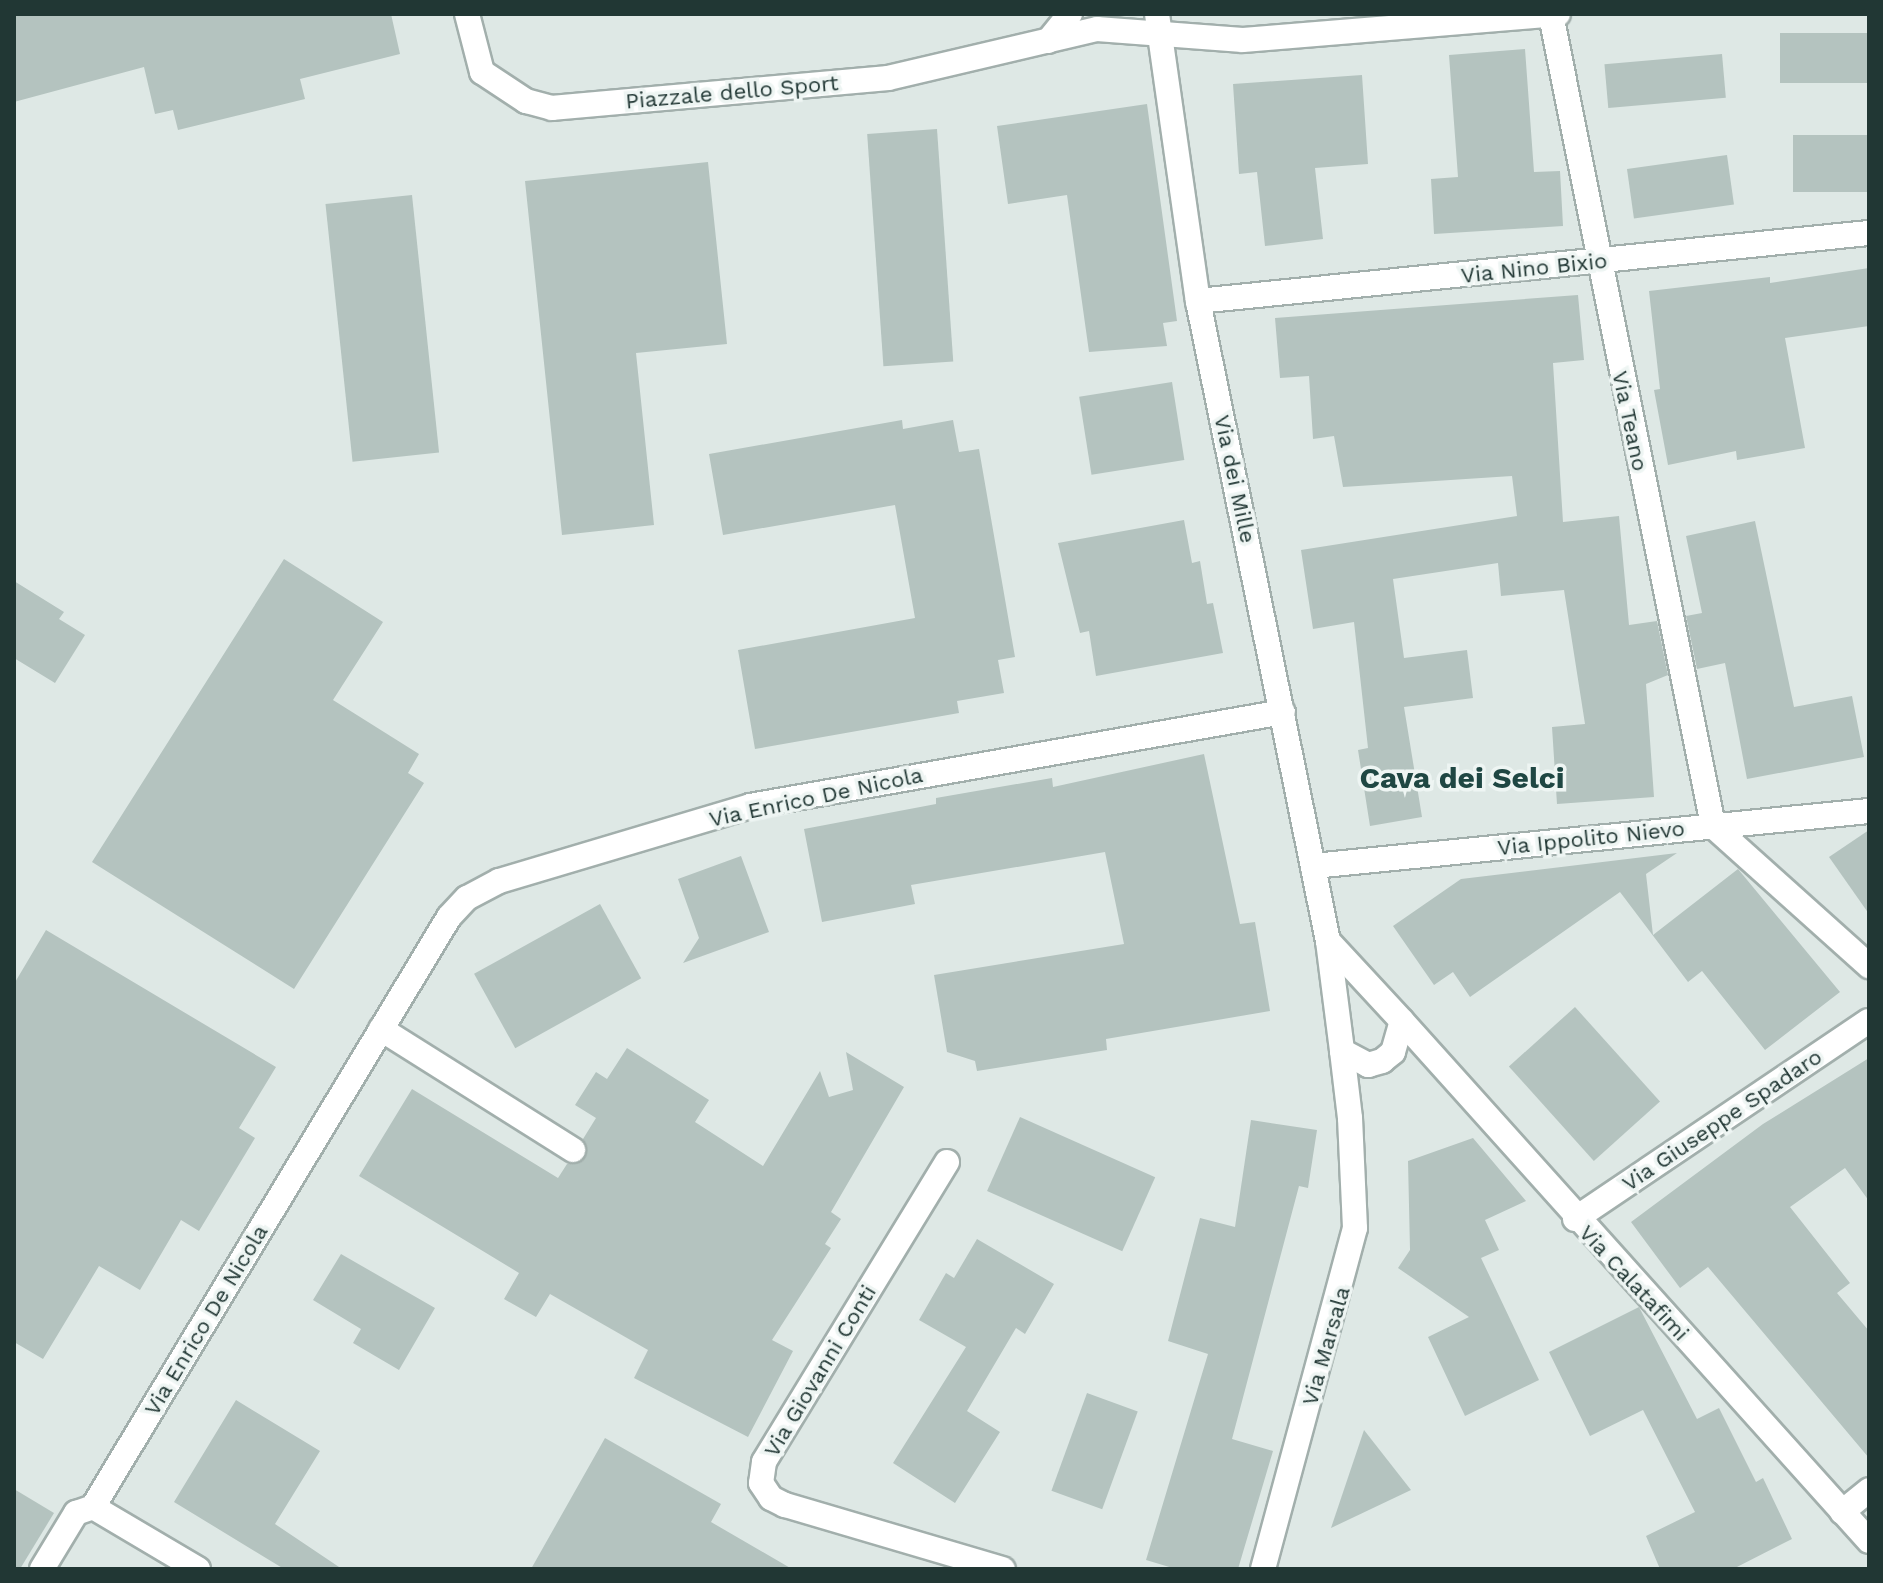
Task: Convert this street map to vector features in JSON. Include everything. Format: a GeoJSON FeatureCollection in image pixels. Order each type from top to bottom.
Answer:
{"type":"FeatureCollection","features":[{"type":"Feature","properties":{"kind":"street","name":"Piazzale dello Sport"},"geometry":{"type":"LineString","coordinates":[[467,14],[482,72],[526,101],[552,108],[888,78],[1097,29],[1159,25],[1243,40],[1558,14]]}},
{"type":"Feature","properties":{"kind":"street"},"geometry":{"type":"LineString","coordinates":[[1048,41],[1070,14]]}},
{"type":"Feature","properties":{"kind":"street","name":"Via Teano"},"geometry":{"type":"LineString","coordinates":[[1551,15],[1597,262],[1713,826]]}},
{"type":"Feature","properties":{"kind":"street","name":"Via dei Mille"},"geometry":{"type":"LineString","coordinates":[[1159,25],[1198,301],[1328,941],[1342,1051]]}},
{"type":"Feature","properties":{"kind":"street","name":"Via Nino Bixio"},"geometry":{"type":"LineString","coordinates":[[1198,301],[1869,233]]}},
{"type":"Feature","properties":{"kind":"street","name":"Via Enrico De Nicola"},"geometry":{"type":"LineString","coordinates":[[42,1569],[76,1513],[93,1507],[449,917],[467,898],[499,881],[750,806],[1283,712]]}},
{"type":"Feature","properties":{"kind":"street","name":"Via Ippolito Nievo"},"geometry":{"type":"LineString","coordinates":[[1313,866],[1869,811]]}},
{"type":"Feature","properties":{"kind":"street"},"geometry":{"type":"LineString","coordinates":[[1713,826],[1869,966]]}},
{"type":"Feature","properties":{"kind":"street"},"geometry":{"type":"LineString","coordinates":[[1328,941],[1402,1021],[1393,1052],[1382,1061],[1368,1065],[1342,1051]]}},
{"type":"Feature","properties":{"kind":"street","name":"Via Calatafimi"},"geometry":{"type":"LineString","coordinates":[[1402,1021],[1575,1219],[1869,1541]]}},
{"type":"Feature","properties":{"kind":"street","name":"Via Giuseppe Spadaro"},"geometry":{"type":"LineString","coordinates":[[1575,1219],[1869,1021]]}},
{"type":"Feature","properties":{"kind":"street"},"geometry":{"type":"LineString","coordinates":[[381,1029],[573,1150]]}},
{"type":"Feature","properties":{"kind":"street","name":"Via Marsala"},"geometry":{"type":"LineString","coordinates":[[1263,1569],[1352,1247],[1356,1213],[1342,1051]]}},
{"type":"Feature","properties":{"kind":"street","name":"Via Marsala"},"geometry":{"type":"LineString","coordinates":[[1350,1118],[1357,1097],[1382,1061]]}},
{"type":"Feature","properties":{"kind":"street","name":"Via Giovanni Conti"},"geometry":{"type":"LineString","coordinates":[[947,1162],[764,1462],[761,1483],[771,1498],[785,1505],[1003,1569]]}},
{"type":"Feature","properties":{"kind":"street"},"geometry":{"type":"LineString","coordinates":[[1842,1512],[1869,1490]]}},
{"type":"Feature","properties":{"kind":"street"},"geometry":{"type":"LineString","coordinates":[[93,1507],[198,1569]]}},
{"type":"Feature","properties":{"kind":"building"},"geometry":{"type":"Polygon","coordinates":[[[14,14],[391,14],[400,54],[300,79],[305,99],[178,130],[173,110],[155,114],[144,67],[14,102],[14,14]]]}},
{"type":"Feature","properties":{"kind":"building"},"geometry":{"type":"Polygon","coordinates":[[[1780,33],[1869,33],[1869,83],[1780,83],[1780,33]]]}},
{"type":"Feature","properties":{"kind":"building"},"geometry":{"type":"Polygon","coordinates":[[[1525,49],[1534,172],[1560,171],[1563,226],[1434,234],[1431,179],[1458,177],[1449,55],[1525,49]]]}},
{"type":"Feature","properties":{"kind":"building"},"geometry":{"type":"Polygon","coordinates":[[[1722,54],[1726,98],[1608,108],[1604,64],[1722,54]]]}},
{"type":"Feature","properties":{"kind":"building"},"geometry":{"type":"Polygon","coordinates":[[[1362,75],[1368,164],[1315,168],[1323,239],[1265,246],[1257,172],[1239,174],[1233,84],[1362,75]]]}},
{"type":"Feature","properties":{"kind":"building"},"geometry":{"type":"Polygon","coordinates":[[[1147,104],[1177,321],[1163,323],[1167,346],[1089,352],[1067,195],[1008,204],[997,126],[1147,104]]]}},
{"type":"Feature","properties":{"kind":"building"},"geometry":{"type":"Polygon","coordinates":[[[937,129],[953,361],[883,366],[867,134],[937,129]]]}},
{"type":"Feature","properties":{"kind":"building"},"geometry":{"type":"Polygon","coordinates":[[[1793,135],[1869,135],[1869,192],[1793,192],[1793,135]]]}},
{"type":"Feature","properties":{"kind":"building"},"geometry":{"type":"Polygon","coordinates":[[[1727,155],[1734,205],[1634,219],[1627,169],[1727,155]]]}},
{"type":"Feature","properties":{"kind":"building"},"geometry":{"type":"Polygon","coordinates":[[[708,162],[727,344],[636,353],[654,525],[562,535],[525,181],[708,162]]]}},
{"type":"Feature","properties":{"kind":"building"},"geometry":{"type":"Polygon","coordinates":[[[412,195],[439,453],[353,462],[325,204],[412,195]]]}},
{"type":"Feature","properties":{"kind":"building"},"geometry":{"type":"Polygon","coordinates":[[[1869,268],[1869,326],[1785,338],[1805,448],[1737,460],[1736,451],[1668,465],[1654,390],[1660,389],[1649,291],[1770,277],[1770,283],[1869,268]]]}},
{"type":"Feature","properties":{"kind":"building"},"geometry":{"type":"Polygon","coordinates":[[[1578,295],[1584,360],[1553,363],[1563,522],[1619,516],[1629,625],[1657,621],[1668,675],[1646,684],[1654,797],[1557,804],[1552,727],[1585,724],[1564,590],[1501,596],[1498,563],[1393,579],[1404,658],[1467,650],[1473,698],[1404,707],[1422,817],[1370,826],[1358,750],[1368,748],[1354,622],[1313,629],[1301,550],[1517,516],[1512,476],[1343,487],[1334,436],[1313,439],[1309,376],[1280,378],[1275,318],[1578,295]]]}},
{"type":"Feature","properties":{"kind":"building"},"geometry":{"type":"Polygon","coordinates":[[[1172,382],[1184,460],[1092,475],[1079,397],[1172,382]]]}},
{"type":"Feature","properties":{"kind":"building"},"geometry":{"type":"Polygon","coordinates":[[[902,420],[903,429],[953,420],[959,452],[979,449],[1015,657],[998,660],[1004,693],[957,701],[959,713],[755,749],[738,650],[915,618],[895,505],[723,535],[709,454],[902,420]]]}},
{"type":"Feature","properties":{"kind":"building"},"geometry":{"type":"Polygon","coordinates":[[[1184,520],[1192,563],[1200,561],[1207,604],[1213,603],[1223,653],[1096,676],[1089,631],[1080,633],[1058,543],[1184,520]]]}},
{"type":"Feature","properties":{"kind":"building"},"geometry":{"type":"Polygon","coordinates":[[[1755,521],[1794,707],[1852,696],[1864,757],[1747,779],[1725,663],[1697,669],[1686,616],[1702,613],[1686,536],[1755,521]]]}},
{"type":"Feature","properties":{"kind":"building"},"geometry":{"type":"Polygon","coordinates":[[[284,559],[383,622],[333,700],[419,754],[408,773],[424,783],[294,989],[92,862],[284,559]]]}},
{"type":"Feature","properties":{"kind":"building"},"geometry":{"type":"Polygon","coordinates":[[[14,581],[64,612],[59,619],[85,635],[55,683],[14,658],[14,581]]]}},
{"type":"Feature","properties":{"kind":"building"},"geometry":{"type":"Polygon","coordinates":[[[1204,754],[1240,924],[1255,922],[1270,1011],[1106,1039],[1107,1050],[977,1071],[975,1061],[947,1052],[934,975],[1124,944],[1105,852],[911,885],[915,904],[822,922],[804,829],[936,804],[936,798],[1052,778],[1053,787],[1204,754]]]}},
{"type":"Feature","properties":{"kind":"building"},"geometry":{"type":"Polygon","coordinates":[[[1869,830],[1869,914],[1829,857],[1869,830]]]}},
{"type":"Feature","properties":{"kind":"building"},"geometry":{"type":"Polygon","coordinates":[[[1677,853],[1646,874],[1653,935],[1738,869],[1840,992],[1765,1050],[1702,971],[1688,982],[1620,892],[1470,997],[1453,972],[1434,985],[1393,926],[1461,879],[1677,853]]]}},
{"type":"Feature","properties":{"kind":"building"},"geometry":{"type":"Polygon","coordinates":[[[741,856],[769,932],[683,963],[699,938],[678,879],[741,856]]]}},
{"type":"Feature","properties":{"kind":"building"},"geometry":{"type":"Polygon","coordinates":[[[600,904],[641,978],[515,1048],[474,974],[600,904]]]}},
{"type":"Feature","properties":{"kind":"building"},"geometry":{"type":"Polygon","coordinates":[[[46,930],[276,1067],[239,1128],[255,1138],[199,1231],[181,1220],[140,1290],[99,1266],[43,1359],[14,1342],[14,984],[46,930]]]}},
{"type":"Feature","properties":{"kind":"building"},"geometry":{"type":"Polygon","coordinates":[[[1575,1007],[1660,1101],[1594,1161],[1509,1067],[1575,1007]]]}},
{"type":"Feature","properties":{"kind":"building"},"geometry":{"type":"Polygon","coordinates":[[[627,1048],[709,1100],[695,1122],[763,1166],[820,1071],[829,1097],[853,1090],[846,1052],[904,1087],[831,1212],[841,1219],[825,1244],[831,1248],[772,1340],[793,1351],[748,1437],[634,1378],[648,1350],[550,1294],[536,1317],[504,1299],[519,1273],[359,1176],[412,1089],[558,1178],[567,1164],[586,1157],[583,1139],[596,1118],[575,1105],[596,1072],[607,1079],[627,1048]]]}},
{"type":"Feature","properties":{"kind":"building"},"geometry":{"type":"Polygon","coordinates":[[[1869,1058],[1869,1201],[1845,1168],[1790,1207],[1850,1283],[1837,1293],[1869,1331],[1869,1458],[1708,1267],[1680,1288],[1631,1222],[1763,1124],[1869,1058]]]}},
{"type":"Feature","properties":{"kind":"building"},"geometry":{"type":"Polygon","coordinates":[[[1020,1117],[1155,1177],[1122,1251],[987,1191],[1020,1117]]]}},
{"type":"Feature","properties":{"kind":"building"},"geometry":{"type":"Polygon","coordinates":[[[1251,1120],[1317,1130],[1308,1188],[1299,1186],[1232,1439],[1273,1451],[1238,1569],[1176,1569],[1146,1560],[1208,1354],[1168,1341],[1200,1218],[1235,1227],[1251,1120]]]}},
{"type":"Feature","properties":{"kind":"building"},"geometry":{"type":"Polygon","coordinates":[[[1473,1138],[1526,1201],[1485,1220],[1499,1250],[1481,1258],[1539,1380],[1465,1416],[1428,1337],[1469,1317],[1398,1268],[1410,1250],[1408,1161],[1473,1138]]]}},
{"type":"Feature","properties":{"kind":"building"},"geometry":{"type":"Polygon","coordinates":[[[977,1239],[1054,1284],[1025,1334],[1016,1328],[967,1411],[1000,1432],[955,1503],[893,1463],[966,1347],[919,1320],[946,1273],[954,1278],[977,1239]]]}},
{"type":"Feature","properties":{"kind":"building"},"geometry":{"type":"Polygon","coordinates":[[[341,1254],[435,1308],[399,1370],[353,1343],[361,1329],[313,1300],[341,1254]]]}},
{"type":"Feature","properties":{"kind":"building"},"geometry":{"type":"Polygon","coordinates":[[[1639,1307],[1697,1419],[1719,1408],[1756,1482],[1763,1478],[1792,1539],[1733,1569],[1660,1569],[1646,1536],[1695,1512],[1643,1410],[1590,1436],[1549,1352],[1639,1307]]]}},
{"type":"Feature","properties":{"kind":"building"},"geometry":{"type":"Polygon","coordinates":[[[1087,1393],[1138,1411],[1102,1509],[1051,1491],[1087,1393]]]}},
{"type":"Feature","properties":{"kind":"building"},"geometry":{"type":"Polygon","coordinates":[[[236,1400],[320,1451],[275,1524],[342,1569],[284,1569],[174,1502],[236,1400]]]}},
{"type":"Feature","properties":{"kind":"building"},"geometry":{"type":"Polygon","coordinates":[[[1364,1430],[1411,1490],[1331,1528],[1364,1430]]]}},
{"type":"Feature","properties":{"kind":"building"},"geometry":{"type":"Polygon","coordinates":[[[605,1438],[721,1504],[711,1522],[792,1569],[531,1569],[605,1438]]]}},
{"type":"Feature","properties":{"kind":"building"},"geometry":{"type":"Polygon","coordinates":[[[14,1489],[54,1513],[20,1569],[14,1569],[14,1489]]]}},
{"type":"Feature","properties":{"kind":"district","name":"Cava dei Selci"},"geometry":{"type":"Point","coordinates":[1462,778]}}]}
